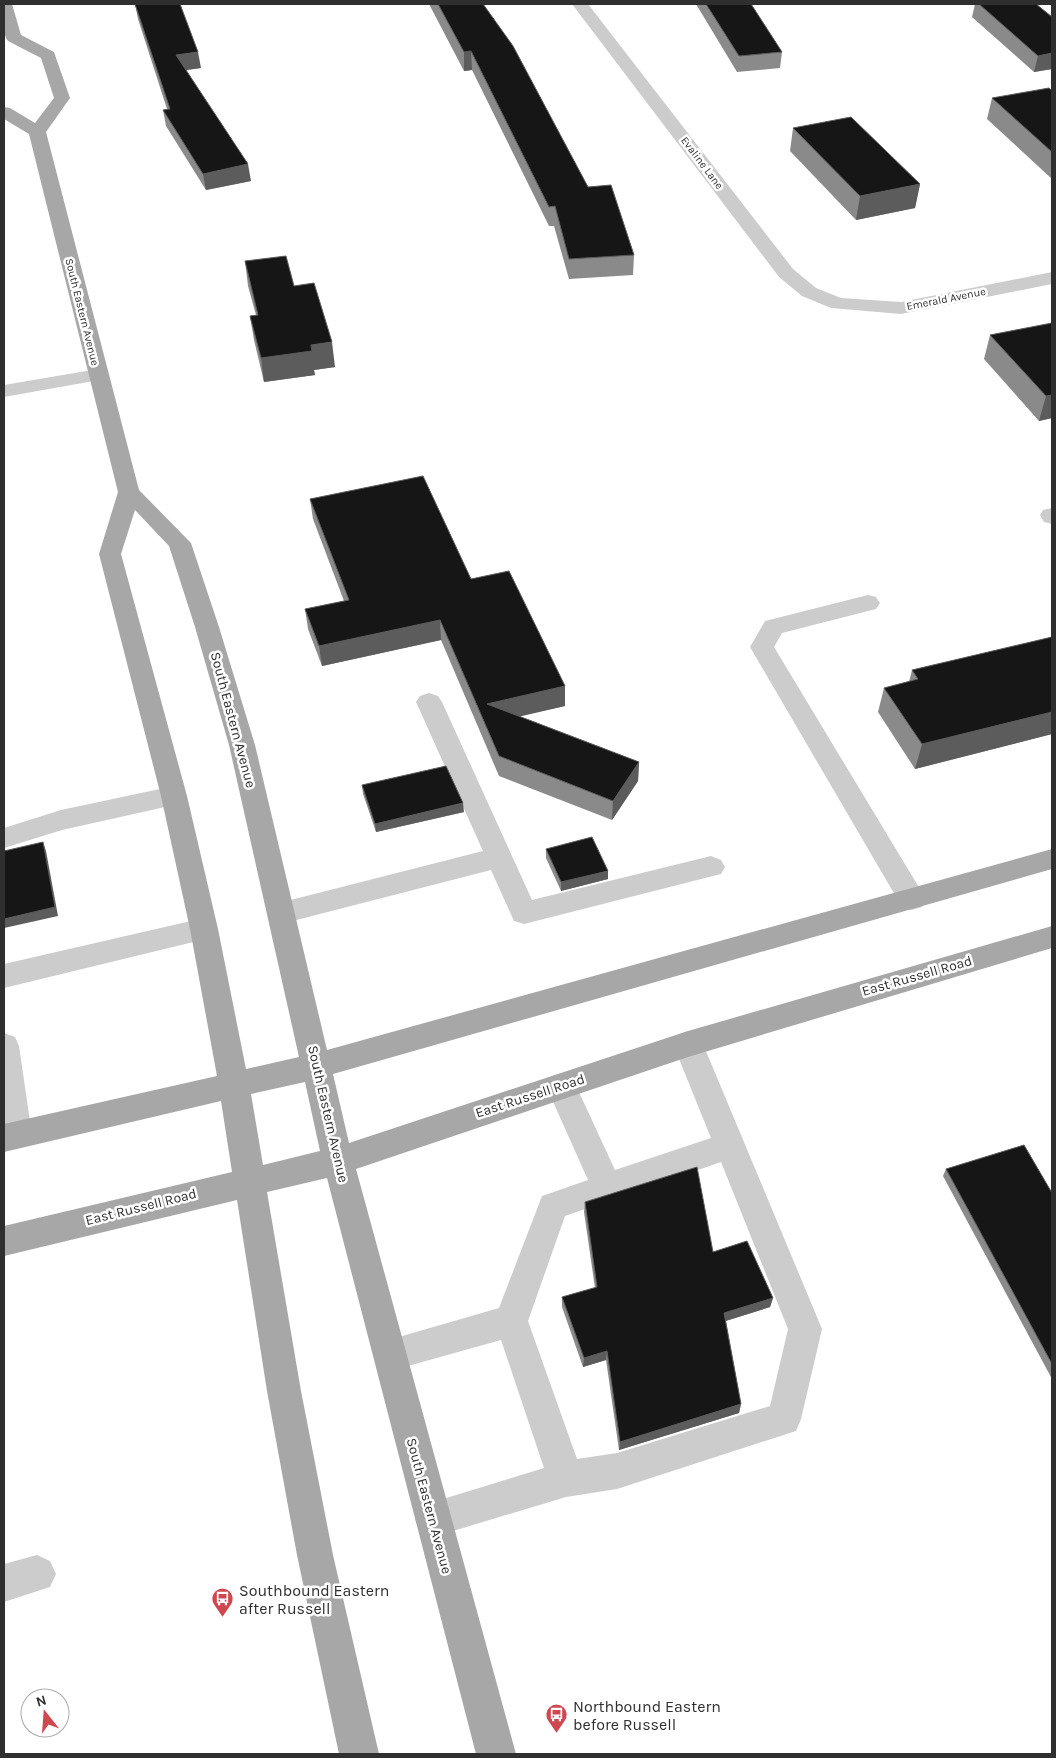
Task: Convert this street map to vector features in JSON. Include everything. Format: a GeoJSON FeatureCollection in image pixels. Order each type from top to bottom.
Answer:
{"type":"FeatureCollection","features":[{"type":"Feature","properties":{"kind":"main road"},"geometry":{"type":"LineString","coordinates":[[4,4],[9,43],[48,55],[62,98],[37,132],[4,112]]}},
{"type":"Feature","properties":{"kind":"main road","name":"South Eastern Avenue"},"geometry":{"type":"LineString","coordinates":[[37,132],[128,492],[180,543],[242,745],[338,1161],[496,1754]]}},
{"type":"Feature","properties":{"kind":"main road"},"geometry":{"type":"LineString","coordinates":[[128,492],[110,554],[174,796],[204,929],[234,1086],[284,1391],[313,1545],[359,1754]]}},
{"type":"Feature","properties":{"kind":"main road"},"geometry":{"type":"LineString","coordinates":[[10,1136],[317,1066],[1052,859]]}},
{"type":"Feature","properties":{"kind":"main road","name":"East Russell Road"},"geometry":{"type":"LineString","coordinates":[[4,1241],[338,1161],[688,1044],[1052,937]]}},
{"type":"Feature","properties":{"kind":"street","name":"Evaline Lane"},"geometry":{"type":"LineString","coordinates":[[580,4],[786,273],[809,292],[838,304]]}},
{"type":"Feature","properties":{"kind":"street","name":"Emerald Avenue"},"geometry":{"type":"LineString","coordinates":[[838,304],[901,308],[1052,278]]}},
{"type":"Feature","properties":{"kind":"street"},"geometry":{"type":"LineString","coordinates":[[4,391],[98,375]]}},
{"type":"Feature","properties":{"kind":"street"},"geometry":{"type":"LineString","coordinates":[[868,603],[773,626],[762,647],[912,899]]}},
{"type":"Feature","properties":{"kind":"street"},"geometry":{"type":"LineString","coordinates":[[430,702],[524,913],[711,867]]}},
{"type":"Feature","properties":{"kind":"street"},"geometry":{"type":"LineString","coordinates":[[4,838],[61,820],[174,796]]}},
{"type":"Feature","properties":{"kind":"street"},"geometry":{"type":"LineString","coordinates":[[281,912],[498,858]]}},
{"type":"Feature","properties":{"kind":"street"},"geometry":{"type":"LineString","coordinates":[[4,976],[204,929]]}},
{"type":"Feature","properties":{"kind":"street"},"geometry":{"type":"LineString","coordinates":[[433,1519],[566,1479],[617,1471],[784,1419],[805,1329],[688,1044]]}},
{"type":"Feature","properties":{"kind":"street"},"geometry":{"type":"LineString","coordinates":[[4,1046],[10,1136]]}},
{"type":"Feature","properties":{"kind":"street"},"geometry":{"type":"LineString","coordinates":[[561,1086],[607,1187]]}},
{"type":"Feature","properties":{"kind":"street"},"geometry":{"type":"LineString","coordinates":[[566,1479],[511,1322],[554,1206],[731,1145]]}},
{"type":"Feature","properties":{"kind":"street"},"geometry":{"type":"LineString","coordinates":[[390,1355],[511,1322]]}},
{"type":"Feature","properties":{"kind":"building"},"geometry":{"type":"Polygon","coordinates":[[[135,4],[180,4],[198,52],[176,55],[248,164],[203,174],[163,110],[170,109],[135,4]]]}},
{"type":"Feature","properties":{"kind":"building"},"geometry":{"type":"Polygon","coordinates":[[[438,4],[483,4],[513,46],[588,187],[611,185],[634,255],[569,259],[555,206],[549,207],[471,51],[464,52],[438,4]]]}},
{"type":"Feature","properties":{"kind":"building"},"geometry":{"type":"Polygon","coordinates":[[[706,4],[751,4],[782,52],[739,56],[706,4]]]}},
{"type":"Feature","properties":{"kind":"building"},"geometry":{"type":"Polygon","coordinates":[[[979,4],[1036,4],[1052,17],[1052,53],[1038,56],[979,4]]]}},
{"type":"Feature","properties":{"kind":"building"},"geometry":{"type":"Polygon","coordinates":[[[1049,88],[1052,91],[1052,152],[992,98],[1049,88]]]}},
{"type":"Feature","properties":{"kind":"building"},"geometry":{"type":"Polygon","coordinates":[[[851,117],[920,184],[860,196],[793,128],[851,117]]]}},
{"type":"Feature","properties":{"kind":"building"},"geometry":{"type":"Polygon","coordinates":[[[286,256],[294,286],[314,283],[332,342],[311,345],[312,351],[261,358],[250,316],[258,315],[245,261],[286,256]]]}},
{"type":"Feature","properties":{"kind":"building"},"geometry":{"type":"Polygon","coordinates":[[[1052,323],[1052,395],[1046,396],[990,335],[1052,323]]]}},
{"type":"Feature","properties":{"kind":"building"},"geometry":{"type":"Polygon","coordinates":[[[423,476],[471,579],[509,571],[565,686],[487,704],[639,762],[613,801],[499,756],[440,620],[319,646],[305,609],[349,600],[310,499],[423,476]]]}},
{"type":"Feature","properties":{"kind":"building"},"geometry":{"type":"Polygon","coordinates":[[[1052,637],[1052,712],[922,744],[884,688],[918,679],[912,670],[1052,637]]]}},
{"type":"Feature","properties":{"kind":"building"},"geometry":{"type":"Polygon","coordinates":[[[446,766],[463,803],[375,824],[362,785],[446,766]]]}},
{"type":"Feature","properties":{"kind":"building"},"geometry":{"type":"Polygon","coordinates":[[[592,837],[608,871],[561,882],[546,849],[592,837]]]}},
{"type":"Feature","properties":{"kind":"building"},"geometry":{"type":"Polygon","coordinates":[[[43,842],[55,907],[4,919],[4,851],[43,842]]]}},
{"type":"Feature","properties":{"kind":"building"},"geometry":{"type":"Polygon","coordinates":[[[1024,1145],[1052,1193],[1052,1364],[946,1169],[1024,1145]]]}},
{"type":"Feature","properties":{"kind":"building"},"geometry":{"type":"Polygon","coordinates":[[[697,1167],[713,1252],[747,1241],[773,1298],[724,1313],[741,1404],[620,1442],[607,1351],[584,1358],[562,1297],[597,1287],[585,1202],[697,1167]]]}},
{"type":"Feature","properties":{"kind":"place","name":"Southbound Eastern after Russell"},"geometry":{"type":"Point","coordinates":[223,1618]}},
{"type":"Feature","properties":{"kind":"place","name":"Northbound Eastern before Russell"},"geometry":{"type":"Point","coordinates":[557,1734]}}]}
